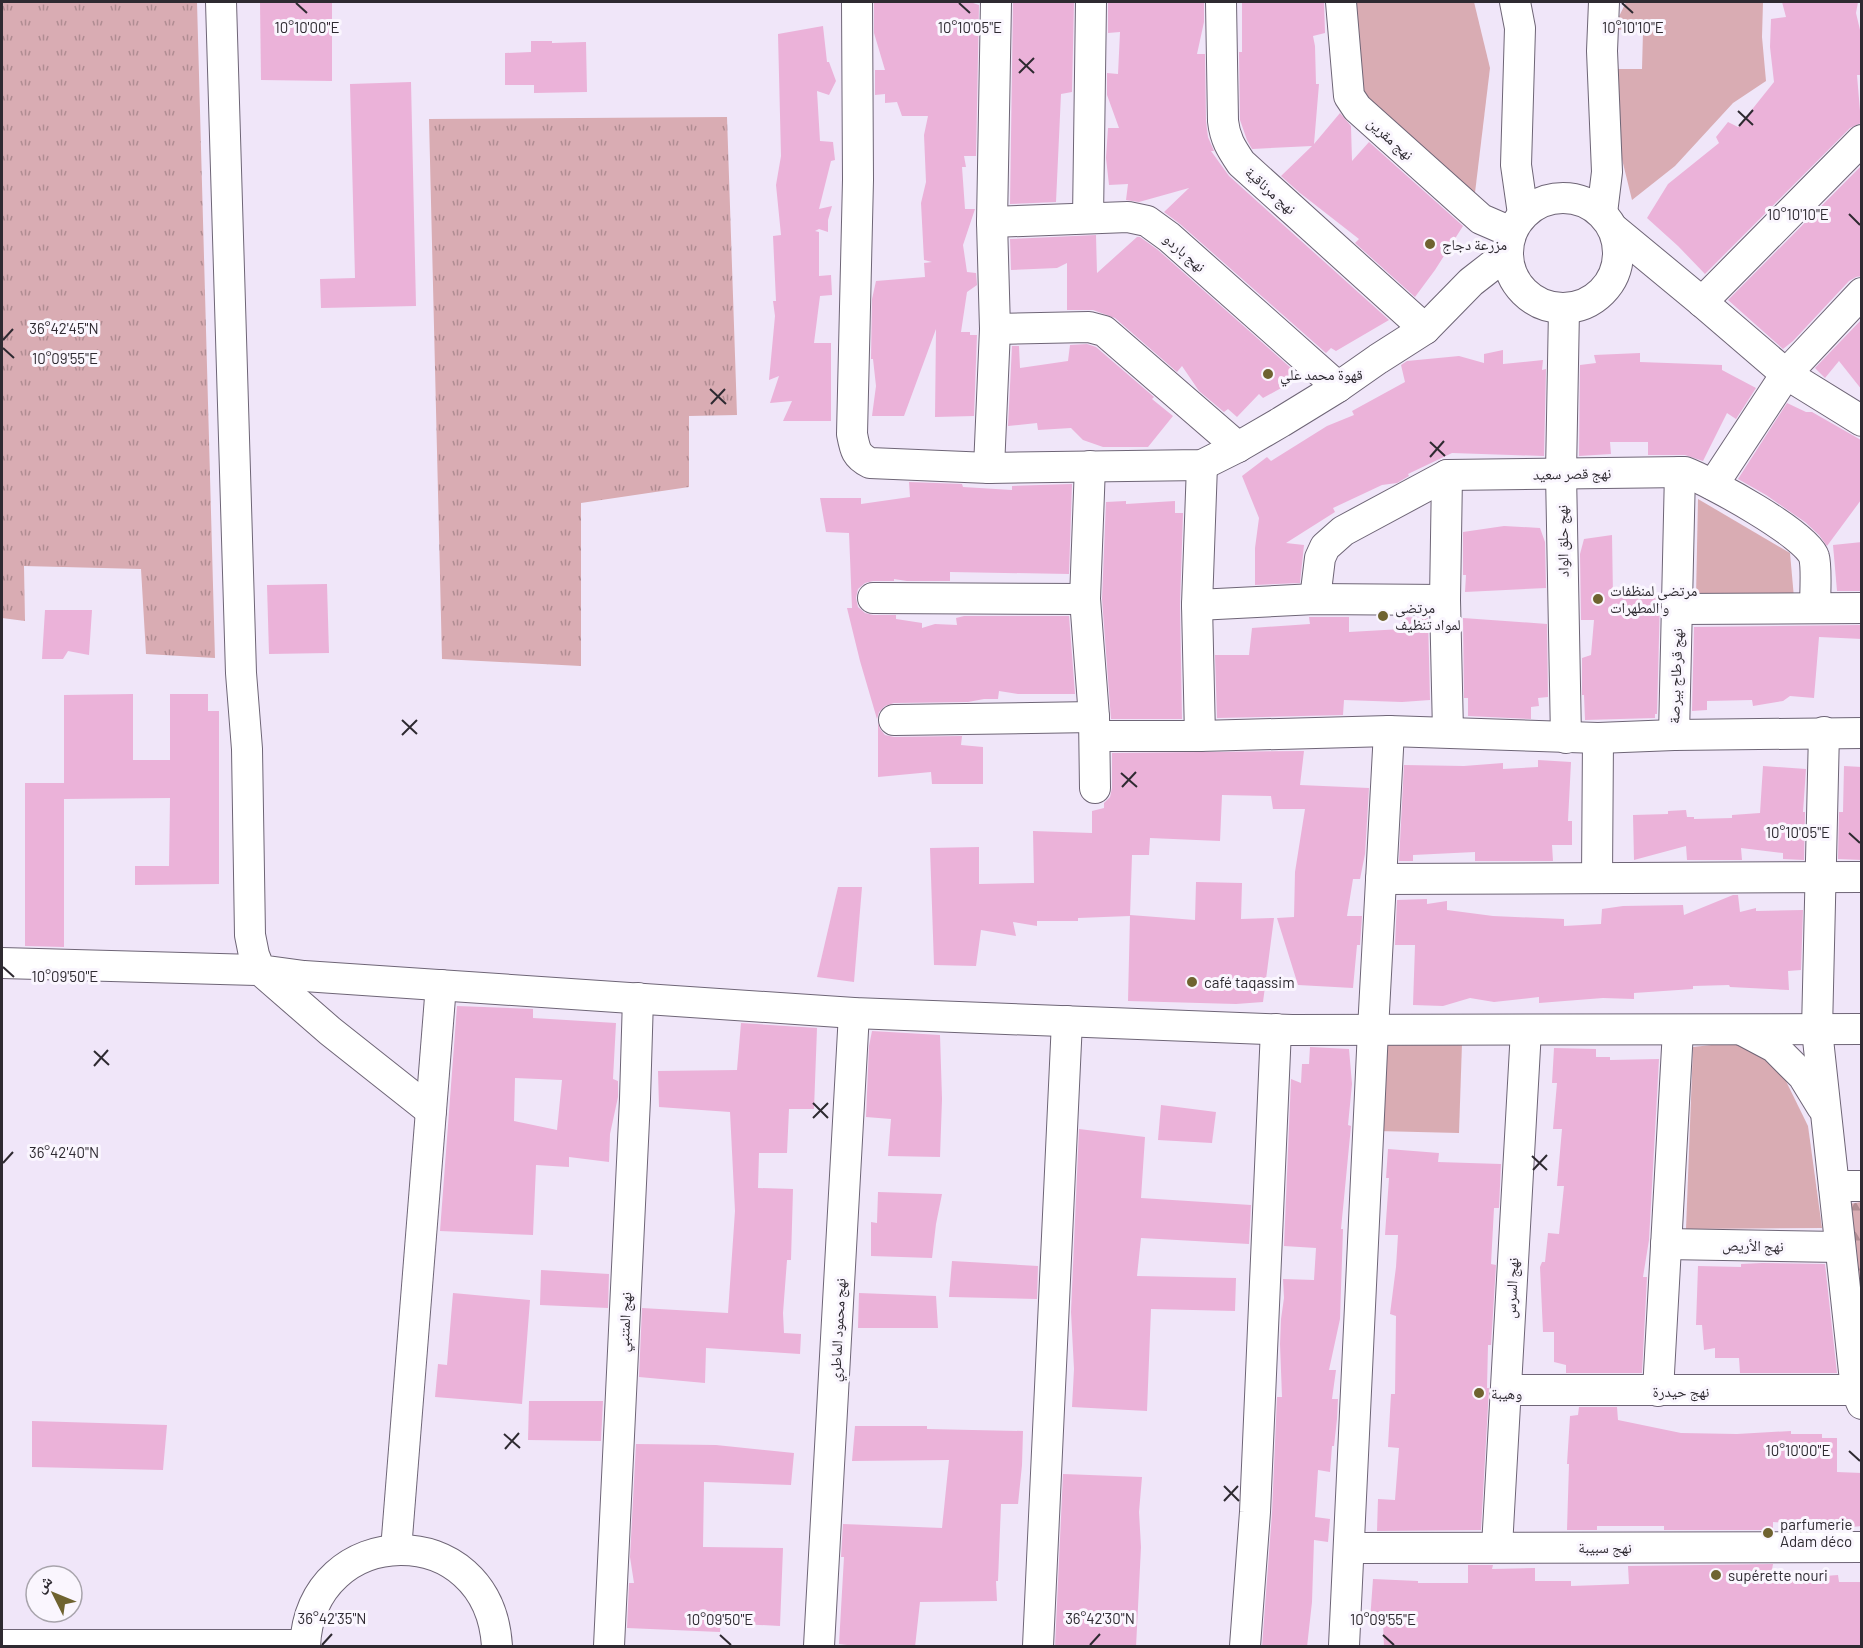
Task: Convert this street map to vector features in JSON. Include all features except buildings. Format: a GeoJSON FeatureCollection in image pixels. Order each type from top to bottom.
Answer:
{"type":"FeatureCollection","features":[{"type":"Feature","properties":{"kind":"street"},"geometry":{"type":"LineString","coordinates":[[221,2],[241,673],[247,748],[250,935],[260,970],[330,1031],[431,1111]]}},
{"type":"Feature","properties":{"kind":"street"},"geometry":{"type":"LineString","coordinates":[[857,2],[858,180],[852,434],[854,448],[860,458],[870,463],[989,468],[1202,465],[1238,447],[1338,387],[1378,358],[1425,329],[1471,282],[1541,201],[1563,196],[1584,201],[1786,374],[1862,421]]}},
{"type":"Feature","properties":{"kind":"street"},"geometry":{"type":"LineString","coordinates":[[989,468],[996,329],[992,222],[996,2]]}},
{"type":"Feature","properties":{"kind":"street"},"geometry":{"type":"LineString","coordinates":[[1088,218],[1091,2]]}},
{"type":"Feature","properties":{"kind":"street","name":"نهج مرناقية"},"geometry":{"type":"LineString","coordinates":[[1221,2],[1223,122],[1225,137],[1232,150],[1241,163],[1425,329]]}},
{"type":"Feature","properties":{"kind":"street","name":"نهج مقرين"},"geometry":{"type":"LineString","coordinates":[[1341,2],[1349,96],[1357,108],[1480,219],[1514,233]]}},
{"type":"Feature","properties":{"kind":"street"},"geometry":{"type":"LineString","coordinates":[[1515,2],[1520,28],[1512,275],[1524,293],[1542,305],[1564,309],[1585,304],[1603,292],[1615,274],[1619,252],[1609,222],[1602,51],[1605,2]]}},
{"type":"Feature","properties":{"kind":"street"},"geometry":{"type":"LineString","coordinates":[[1702,302],[1862,140]]}},
{"type":"Feature","properties":{"kind":"street","name":"نهج باردو"},"geometry":{"type":"LineString","coordinates":[[992,222],[1138,218],[1156,227],[1338,387]]}},
{"type":"Feature","properties":{"kind":"street"},"geometry":{"type":"LineString","coordinates":[[1713,485],[1786,374],[1862,293]]}},
{"type":"Feature","properties":{"kind":"street","name":"نهج حلق الواد"},"geometry":{"type":"LineString","coordinates":[[1564,309],[1561,473],[1566,738]]}},
{"type":"Feature","properties":{"kind":"street"},"geometry":{"type":"LineString","coordinates":[[996,329],[1089,327],[1104,331],[1238,447]]}},
{"type":"Feature","properties":{"kind":"street"},"geometry":{"type":"LineString","coordinates":[[1200,736],[1197,605],[1202,465]]}},
{"type":"Feature","properties":{"kind":"street"},"geometry":{"type":"LineString","coordinates":[[1090,466],[1085,599],[1094,726],[1095,788]]}},
{"type":"Feature","properties":{"kind":"street","name":"نهج قرطاج بيرصة"},"geometry":{"type":"LineString","coordinates":[[1674,735],[1680,472]]}},
{"type":"Feature","properties":{"kind":"street","name":"نهج قصر سعيد"},"geometry":{"type":"LineString","coordinates":[[1315,599],[1320,558],[1325,547],[1343,531],[1447,475],[1685,472],[1713,485],[1802,540],[1814,556],[1815,608]]}},
{"type":"Feature","properties":{"kind":"street"},"geometry":{"type":"LineString","coordinates":[[1447,475],[1445,600],[1448,732]]}},
{"type":"Feature","properties":{"kind":"street"},"geometry":{"type":"LineString","coordinates":[[873,598],[1085,599]]}},
{"type":"Feature","properties":{"kind":"street"},"geometry":{"type":"LineString","coordinates":[[1197,605],[1315,599],[1445,600]]}},
{"type":"Feature","properties":{"kind":"street"},"geometry":{"type":"LineString","coordinates":[[1677,609],[1862,608]]}},
{"type":"Feature","properties":{"kind":"street"},"geometry":{"type":"LineString","coordinates":[[894,720],[1094,726],[1200,736],[1389,731],[1566,738],[1862,733]]}},
{"type":"Feature","properties":{"kind":"street"},"geometry":{"type":"LineString","coordinates":[[1344,1647],[1389,731]]}},
{"type":"Feature","properties":{"kind":"street"},"geometry":{"type":"LineString","coordinates":[[1824,732],[1818,1030],[1826,1114],[1848,1186],[1840,1247],[1859,1397]]}},
{"type":"Feature","properties":{"kind":"street"},"geometry":{"type":"LineString","coordinates":[[1597,878],[1598,738]]}},
{"type":"Feature","properties":{"kind":"street"},"geometry":{"type":"LineString","coordinates":[[1381,879],[1862,877]]}},
{"type":"Feature","properties":{"kind":"street"},"geometry":{"type":"LineString","coordinates":[[2,963],[260,970],[304,976],[854,1013],[1276,1029],[1862,1029]]}},
{"type":"Feature","properties":{"kind":"street"},"geometry":{"type":"LineString","coordinates":[[396,1550],[441,985]]}},
{"type":"Feature","properties":{"kind":"street","name":"نهج المتنبي"},"geometry":{"type":"LineString","coordinates":[[609,1647],[638,998]]}},
{"type":"Feature","properties":{"kind":"street","name":"نهج محمود الماطري"},"geometry":{"type":"LineString","coordinates":[[819,1647],[854,1013]]}},
{"type":"Feature","properties":{"kind":"street"},"geometry":{"type":"LineString","coordinates":[[1038,1647],[1067,1021]]}},
{"type":"Feature","properties":{"kind":"street"},"geometry":{"type":"LineString","coordinates":[[1245,1647],[1255,1512],[1276,1029]]}},
{"type":"Feature","properties":{"kind":"street","name":"نهج السرس"},"geometry":{"type":"LineString","coordinates":[[1497,1547],[1526,1030]]}},
{"type":"Feature","properties":{"kind":"street"},"geometry":{"type":"LineString","coordinates":[[1658,1390],[1678,1030]]}},
{"type":"Feature","properties":{"kind":"street"},"geometry":{"type":"LineString","coordinates":[[1742,1030],[1774,1047],[1803,1076],[1826,1114]]}},
{"type":"Feature","properties":{"kind":"street","name":"نهج الأريص"},"geometry":{"type":"LineString","coordinates":[[1666,1244],[1840,1247]]}},
{"type":"Feature","properties":{"kind":"street","name":"نهج حيدرة"},"geometry":{"type":"LineString","coordinates":[[1506,1390],[1658,1390],[1859,1397]]}},
{"type":"Feature","properties":{"kind":"street","name":"نهج سبيبة"},"geometry":{"type":"LineString","coordinates":[[1348,1548],[1862,1547]]}},
{"type":"Feature","properties":{"kind":"street"},"geometry":{"type":"LineString","coordinates":[[2,1645],[305,1646],[313,1607],[336,1575],[358,1560],[377,1553],[396,1550],[416,1551],[435,1556],[447,1561],[468,1576],[490,1609],[498,1647]]}},
{"type":"Feature","properties":{"kind":"green space"},"geometry":{"type":"Polygon","coordinates":[[[2,2],[197,2],[215,658],[146,654],[141,569],[24,566],[25,621],[2,618],[2,2]]]}},
{"type":"Feature","properties":{"kind":"green space"},"geometry":{"type":"Polygon","coordinates":[[[1353,2],[1474,2],[1490,68],[1474,201],[1358,91],[1353,2]]]}},
{"type":"Feature","properties":{"kind":"green space"},"geometry":{"type":"Polygon","coordinates":[[[1626,2],[1763,2],[1762,37],[1766,81],[1733,103],[1675,166],[1632,200],[1621,155],[1610,69],[1642,69],[1643,32],[1613,29],[1626,2]]]}},
{"type":"Feature","properties":{"kind":"green space"},"geometry":{"type":"Polygon","coordinates":[[[727,117],[737,415],[689,416],[689,487],[581,503],[581,666],[442,659],[429,119],[727,117]]]}},
{"type":"Feature","properties":{"kind":"green space"},"geometry":{"type":"Polygon","coordinates":[[[1698,499],[1790,553],[1794,598],[1696,596],[1698,499]]]}},
{"type":"Feature","properties":{"kind":"green space"},"geometry":{"type":"Polygon","coordinates":[[[1379,1041],[1462,1043],[1459,1133],[1377,1131],[1379,1041]]]}},
{"type":"Feature","properties":{"kind":"green space"},"geometry":{"type":"Polygon","coordinates":[[[1748,1041],[1783,1075],[1808,1126],[1822,1228],[1686,1229],[1693,1047],[1748,1041]]]}},
{"type":"Feature","properties":{"kind":"green space"},"geometry":{"type":"Polygon","coordinates":[[[1861,1202],[1861,1376],[1843,1205],[1861,1202]]]}},
{"type":"Feature","properties":{"kind":"place","name":"مزرعة دجاج"},"geometry":{"type":"Point","coordinates":[1430,244]}},
{"type":"Feature","properties":{"kind":"place","name":"قهوة محمد علي"},"geometry":{"type":"Point","coordinates":[1268,374]}},
{"type":"Feature","properties":{"kind":"place","name":"مرتضى لمنظفات و المطهرات"},"geometry":{"type":"Point","coordinates":[1598,599]}},
{"type":"Feature","properties":{"kind":"place","name":"مرتضى لمواد تنظيف"},"geometry":{"type":"Point","coordinates":[1383,616]}},
{"type":"Feature","properties":{"kind":"place","name":"café taqassim"},"geometry":{"type":"Point","coordinates":[1192,982]}},
{"type":"Feature","properties":{"kind":"place","name":"وهيبة"},"geometry":{"type":"Point","coordinates":[1479,1393]}},
{"type":"Feature","properties":{"kind":"place","name":"parfumerie Adam déco"},"geometry":{"type":"Point","coordinates":[1768,1533]}},
{"type":"Feature","properties":{"kind":"place","name":"supérette nouri"},"geometry":{"type":"Point","coordinates":[1716,1575]}}]}
